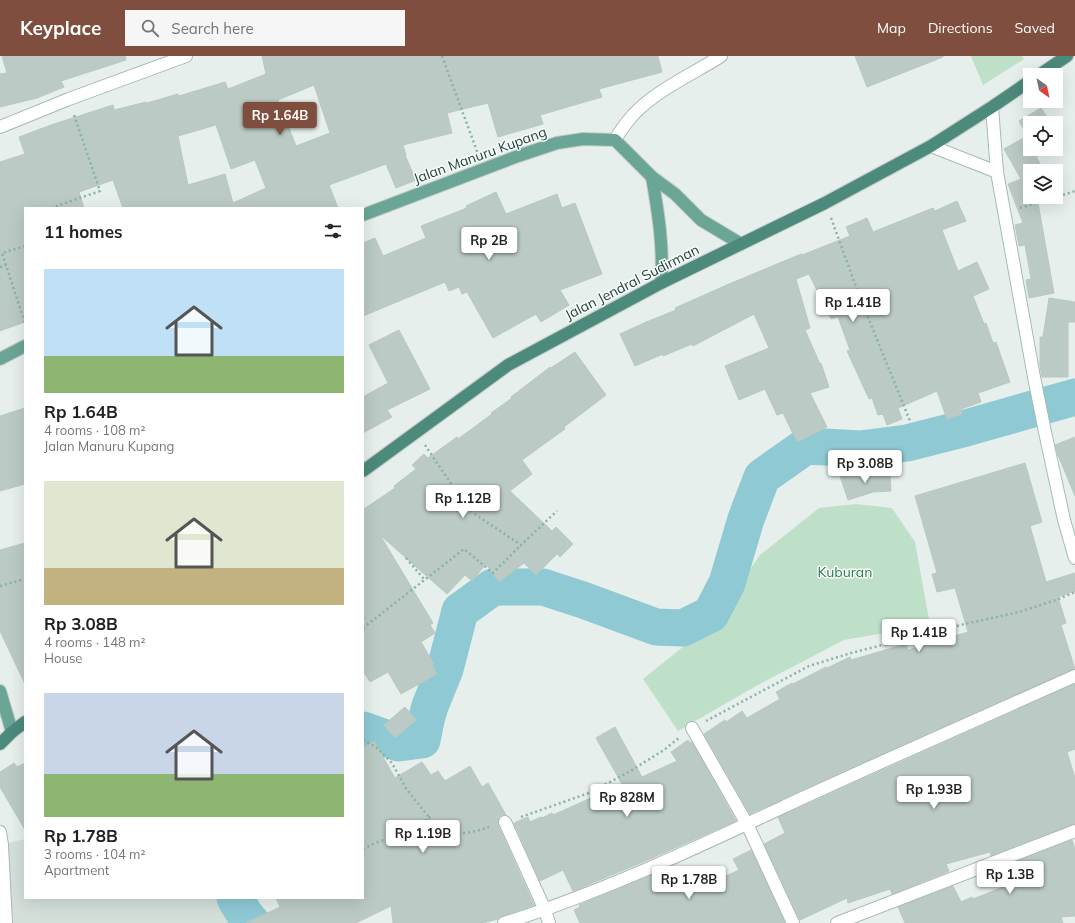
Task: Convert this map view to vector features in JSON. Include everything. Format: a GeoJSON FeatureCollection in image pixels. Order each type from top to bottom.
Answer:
{"type":"FeatureCollection","features":[{"type":"Feature","properties":{"kind":"highway"},"geometry":{"type":"LineString","coordinates":[[1049,68],[1067,56]]}},
{"type":"Feature","properties":{"kind":"highway","name":"Jalan Jendral Sudirman"},"geometry":{"type":"LineString","coordinates":[[364,470],[508,365],[661,283],[825,203],[931,146],[1023,86]]}},
{"type":"Feature","properties":{"kind":"highway"},"geometry":{"type":"LineString","coordinates":[[0,744],[24,723]]}},
{"type":"Feature","properties":{"kind":"main road","name":"Jalan Manuru Kupang"},"geometry":{"type":"LineString","coordinates":[[364,215],[518,156],[557,143],[583,139],[615,140]]}},
{"type":"Feature","properties":{"kind":"main road"},"geometry":{"type":"LineString","coordinates":[[615,140],[652,177],[675,194],[701,220],[741,244]]}},
{"type":"Feature","properties":{"kind":"main road"},"geometry":{"type":"LineString","coordinates":[[652,177],[658,208],[661,237],[663,263],[661,283]]}},
{"type":"Feature","properties":{"kind":"main road"},"geometry":{"type":"LineString","coordinates":[[0,358],[24,346]]}},
{"type":"Feature","properties":{"kind":"main road"},"geometry":{"type":"LineString","coordinates":[[0,691],[12,732]]}},
{"type":"Feature","properties":{"kind":"street"},"geometry":{"type":"LineString","coordinates":[[0,127],[69,99],[186,56]]}},
{"type":"Feature","properties":{"kind":"street"},"geometry":{"type":"LineString","coordinates":[[615,140],[634,114],[649,101],[721,56]]}},
{"type":"Feature","properties":{"kind":"street"},"geometry":{"type":"LineString","coordinates":[[992,107],[997,172],[1006,215],[1034,377],[1064,520],[1075,558]]}},
{"type":"Feature","properties":{"kind":"street"},"geometry":{"type":"LineString","coordinates":[[931,146],[997,172]]}},
{"type":"Feature","properties":{"kind":"street"},"geometry":{"type":"LineString","coordinates":[[504,923],[545,910],[664,863],[911,748],[1075,676]]}},
{"type":"Feature","properties":{"kind":"street"},"geometry":{"type":"LineString","coordinates":[[692,728],[747,824],[793,923]]}},
{"type":"Feature","properties":{"kind":"street"},"geometry":{"type":"LineString","coordinates":[[505,822],[545,910],[549,923]]}},
{"type":"Feature","properties":{"kind":"street"},"geometry":{"type":"LineString","coordinates":[[837,923],[1075,831]]}},
{"type":"Feature","properties":{"kind":"street"},"geometry":{"type":"LineString","coordinates":[[0,832],[6,923]]}},
{"type":"Feature","properties":{"kind":"path"},"geometry":{"type":"LineString","coordinates":[[442,56],[483,169]]}},
{"type":"Feature","properties":{"kind":"path"},"geometry":{"type":"LineString","coordinates":[[54,207],[100,191],[69,99]]}},
{"type":"Feature","properties":{"kind":"path"},"geometry":{"type":"LineString","coordinates":[[1006,215],[1015,210],[1075,190]]}},
{"type":"Feature","properties":{"kind":"path"},"geometry":{"type":"LineString","coordinates":[[825,203],[910,421]]}},
{"type":"Feature","properties":{"kind":"path"},"geometry":{"type":"LineString","coordinates":[[24,246],[2,253],[24,320]]}},
{"type":"Feature","properties":{"kind":"path"},"geometry":{"type":"LineString","coordinates":[[0,267],[6,265]]}},
{"type":"Feature","properties":{"kind":"path"},"geometry":{"type":"LineString","coordinates":[[416,432],[472,513],[521,546]]}},
{"type":"Feature","properties":{"kind":"path"},"geometry":{"type":"LineString","coordinates":[[364,627],[464,549],[494,573],[557,511]]}},
{"type":"Feature","properties":{"kind":"path"},"geometry":{"type":"LineString","coordinates":[[406,558],[424,580]]}},
{"type":"Feature","properties":{"kind":"path"},"geometry":{"type":"LineString","coordinates":[[0,586],[24,579]]}},
{"type":"Feature","properties":{"kind":"path"},"geometry":{"type":"LineString","coordinates":[[364,741],[376,747],[392,763],[407,790],[435,824],[441,829],[456,834],[481,830],[589,794],[664,750],[692,728],[809,666],[851,652],[1019,612],[1075,592]]}},
{"type":"Feature","properties":{"kind":"path"},"geometry":{"type":"LineString","coordinates":[[364,849],[386,840],[399,839],[425,822],[429,817]]}},
{"type":"Feature","properties":{"kind":"shaded area"},"geometry":{"type":"Polygon","coordinates":[[[24,839],[24,899],[223,899],[228,923],[13,923],[8,843],[24,839]]]}},
{"type":"Feature","properties":{"kind":"green space"},"geometry":{"type":"Polygon","coordinates":[[[971,56],[1022,56],[1024,59],[983,85],[971,56]]]}},
{"type":"Feature","properties":{"kind":"green space","name":"Kuburan"},"geometry":{"type":"Polygon","coordinates":[[[856,504],[892,508],[915,542],[930,625],[844,640],[756,686],[678,731],[643,679],[689,642],[726,604],[760,555],[819,508],[856,504]]]}},
{"type":"Feature","properties":{"kind":"building"},"geometry":{"type":"Polygon","coordinates":[[[2,56],[125,56],[126,60],[61,81],[64,87],[37,98],[0,107],[0,74],[7,73],[2,56]]]}},
{"type":"Feature","properties":{"kind":"building"},"geometry":{"type":"Polygon","coordinates":[[[262,56],[658,56],[662,72],[599,89],[602,97],[540,115],[543,124],[498,137],[488,103],[447,113],[452,133],[403,145],[405,155],[416,180],[396,188],[386,164],[329,185],[338,207],[123,207],[113,180],[79,192],[84,207],[24,207],[24,322],[0,331],[0,162],[25,154],[19,137],[113,105],[114,110],[147,103],[178,94],[179,96],[225,82],[228,89],[266,74],[262,56]],[[314,85],[278,100],[296,146],[330,133],[314,85]],[[216,125],[178,136],[188,185],[225,174],[233,203],[266,188],[255,160],[231,169],[216,125]]]}},
{"type":"Feature","properties":{"kind":"building"},"geometry":{"type":"Polygon","coordinates":[[[855,56],[943,56],[943,57],[867,87],[855,56]]]}},
{"type":"Feature","properties":{"kind":"building"},"geometry":{"type":"Polygon","coordinates":[[[1041,108],[1046,116],[1027,116],[1041,108]]]}},
{"type":"Feature","properties":{"kind":"building"},"geometry":{"type":"Polygon","coordinates":[[[1023,119],[1023,128],[1019,121],[1023,119]]]}},
{"type":"Feature","properties":{"kind":"building"},"geometry":{"type":"Polygon","coordinates":[[[1023,138],[1023,156],[1038,156],[1036,157],[1040,163],[1023,164],[1023,204],[1038,204],[1054,293],[1029,298],[1026,280],[1031,279],[1025,245],[1019,246],[1015,225],[1023,223],[1008,184],[1021,179],[1004,149],[1023,138]]]}},
{"type":"Feature","properties":{"kind":"building"},"geometry":{"type":"Polygon","coordinates":[[[496,192],[506,214],[557,194],[562,208],[575,203],[602,274],[560,290],[569,305],[541,322],[536,314],[493,338],[467,292],[462,294],[459,287],[449,291],[445,282],[364,316],[364,243],[375,238],[383,256],[426,238],[421,226],[467,208],[466,206],[496,192]]]}},
{"type":"Feature","properties":{"kind":"building"},"geometry":{"type":"Polygon","coordinates":[[[957,201],[966,221],[942,230],[958,271],[977,262],[989,289],[973,296],[984,324],[986,323],[993,343],[996,342],[1010,382],[978,393],[981,402],[961,409],[962,414],[947,419],[937,391],[898,408],[902,419],[887,425],[883,414],[878,415],[872,398],[869,399],[847,351],[850,350],[838,317],[831,319],[809,274],[796,279],[810,328],[805,330],[820,364],[821,363],[829,387],[810,393],[827,427],[797,442],[783,413],[777,415],[765,389],[739,400],[725,366],[769,348],[754,314],[693,346],[692,344],[663,356],[663,354],[635,366],[620,334],[676,310],[675,308],[729,284],[801,254],[802,255],[850,236],[846,227],[867,218],[873,232],[933,208],[935,211],[957,201]]]}},
{"type":"Feature","properties":{"kind":"building"},"geometry":{"type":"Polygon","coordinates":[[[1049,298],[1075,302],[1075,322],[1068,322],[1068,377],[1042,377],[1040,365],[1040,337],[1043,337],[1049,298]]]}},
{"type":"Feature","properties":{"kind":"building"},"geometry":{"type":"Polygon","coordinates":[[[399,330],[430,389],[387,410],[392,417],[364,432],[364,396],[388,383],[369,345],[399,330]]]}},
{"type":"Feature","properties":{"kind":"building"},"geometry":{"type":"Polygon","coordinates":[[[575,352],[606,395],[564,427],[565,429],[522,460],[532,474],[510,491],[552,531],[556,527],[573,544],[560,557],[557,554],[536,575],[524,563],[499,582],[486,564],[472,581],[465,575],[447,594],[380,535],[433,623],[430,625],[435,633],[421,642],[434,664],[432,665],[437,674],[401,694],[388,672],[370,682],[364,673],[364,509],[395,488],[394,486],[416,469],[412,465],[424,454],[428,458],[457,437],[458,439],[492,414],[491,413],[550,367],[551,368],[575,352]]]}},
{"type":"Feature","properties":{"kind":"building"},"geometry":{"type":"Polygon","coordinates":[[[24,408],[24,484],[0,491],[0,416],[24,408]]]}},
{"type":"Feature","properties":{"kind":"building"},"geometry":{"type":"Polygon","coordinates":[[[1075,437],[1075,496],[1055,445],[1075,437]]]}},
{"type":"Feature","properties":{"kind":"building"},"geometry":{"type":"Polygon","coordinates":[[[1025,463],[1042,522],[1030,526],[1046,582],[1075,573],[1075,591],[1058,597],[1066,623],[1061,625],[1075,669],[933,731],[750,814],[704,734],[742,711],[747,718],[780,699],[776,692],[792,683],[793,684],[826,667],[827,668],[850,657],[851,660],[906,644],[908,650],[968,632],[955,588],[937,592],[932,574],[937,573],[915,496],[1025,463]]]}},
{"type":"Feature","properties":{"kind":"building"},"geometry":{"type":"Polygon","coordinates":[[[856,471],[857,475],[890,473],[891,491],[873,492],[848,500],[840,476],[856,471]]]}},
{"type":"Feature","properties":{"kind":"building"},"geometry":{"type":"Polygon","coordinates":[[[24,543],[24,682],[0,631],[0,550],[24,543]]]}},
{"type":"Feature","properties":{"kind":"building"},"geometry":{"type":"Polygon","coordinates":[[[1075,684],[1075,749],[1067,752],[1075,778],[1075,824],[991,856],[990,852],[946,864],[949,871],[892,894],[890,889],[848,903],[847,898],[800,920],[764,844],[785,833],[778,817],[1075,684]]]}},
{"type":"Feature","properties":{"kind":"building"},"geometry":{"type":"Polygon","coordinates":[[[405,707],[416,720],[395,738],[384,725],[405,707]]]}},
{"type":"Feature","properties":{"kind":"building"},"geometry":{"type":"Polygon","coordinates":[[[615,727],[642,777],[677,761],[671,752],[688,740],[690,743],[692,742],[736,821],[573,891],[563,870],[540,881],[514,823],[528,817],[530,822],[552,813],[553,815],[622,784],[596,738],[615,727]]]}},
{"type":"Feature","properties":{"kind":"building"},"geometry":{"type":"Polygon","coordinates":[[[374,741],[395,778],[422,762],[431,775],[438,771],[445,781],[470,766],[482,787],[488,783],[506,815],[499,817],[498,825],[534,905],[502,916],[498,919],[483,923],[393,923],[391,906],[356,923],[246,923],[280,907],[276,899],[364,899],[364,747],[374,741]]]}},
{"type":"Feature","properties":{"kind":"building"},"geometry":{"type":"Polygon","coordinates":[[[14,763],[17,767],[24,764],[24,828],[0,787],[0,772],[14,763]]]}},
{"type":"Feature","properties":{"kind":"building"},"geometry":{"type":"Polygon","coordinates":[[[1072,840],[1075,849],[1075,916],[1061,917],[1063,923],[905,923],[898,907],[953,886],[961,902],[972,897],[973,899],[1003,887],[996,869],[1072,840]]]}},
{"type":"Feature","properties":{"kind":"building"},"geometry":{"type":"Polygon","coordinates":[[[751,850],[785,923],[580,923],[574,910],[580,907],[579,905],[663,870],[671,890],[702,875],[707,885],[739,870],[733,859],[751,850]]]}},
{"type":"Feature","properties":{"kind":"waterway"},"geometry":{"type":"LineString","coordinates":[[364,730],[399,743],[422,740],[430,706],[445,669],[460,611],[493,587],[543,587],[656,627],[683,628],[711,614],[727,583],[746,519],[762,477],[806,446],[860,449],[907,443],[1075,397]]}},
{"type":"Feature","properties":{"kind":"waterway"},"geometry":{"type":"LineString","coordinates":[[236,899],[245,915],[252,923]]}}]}
